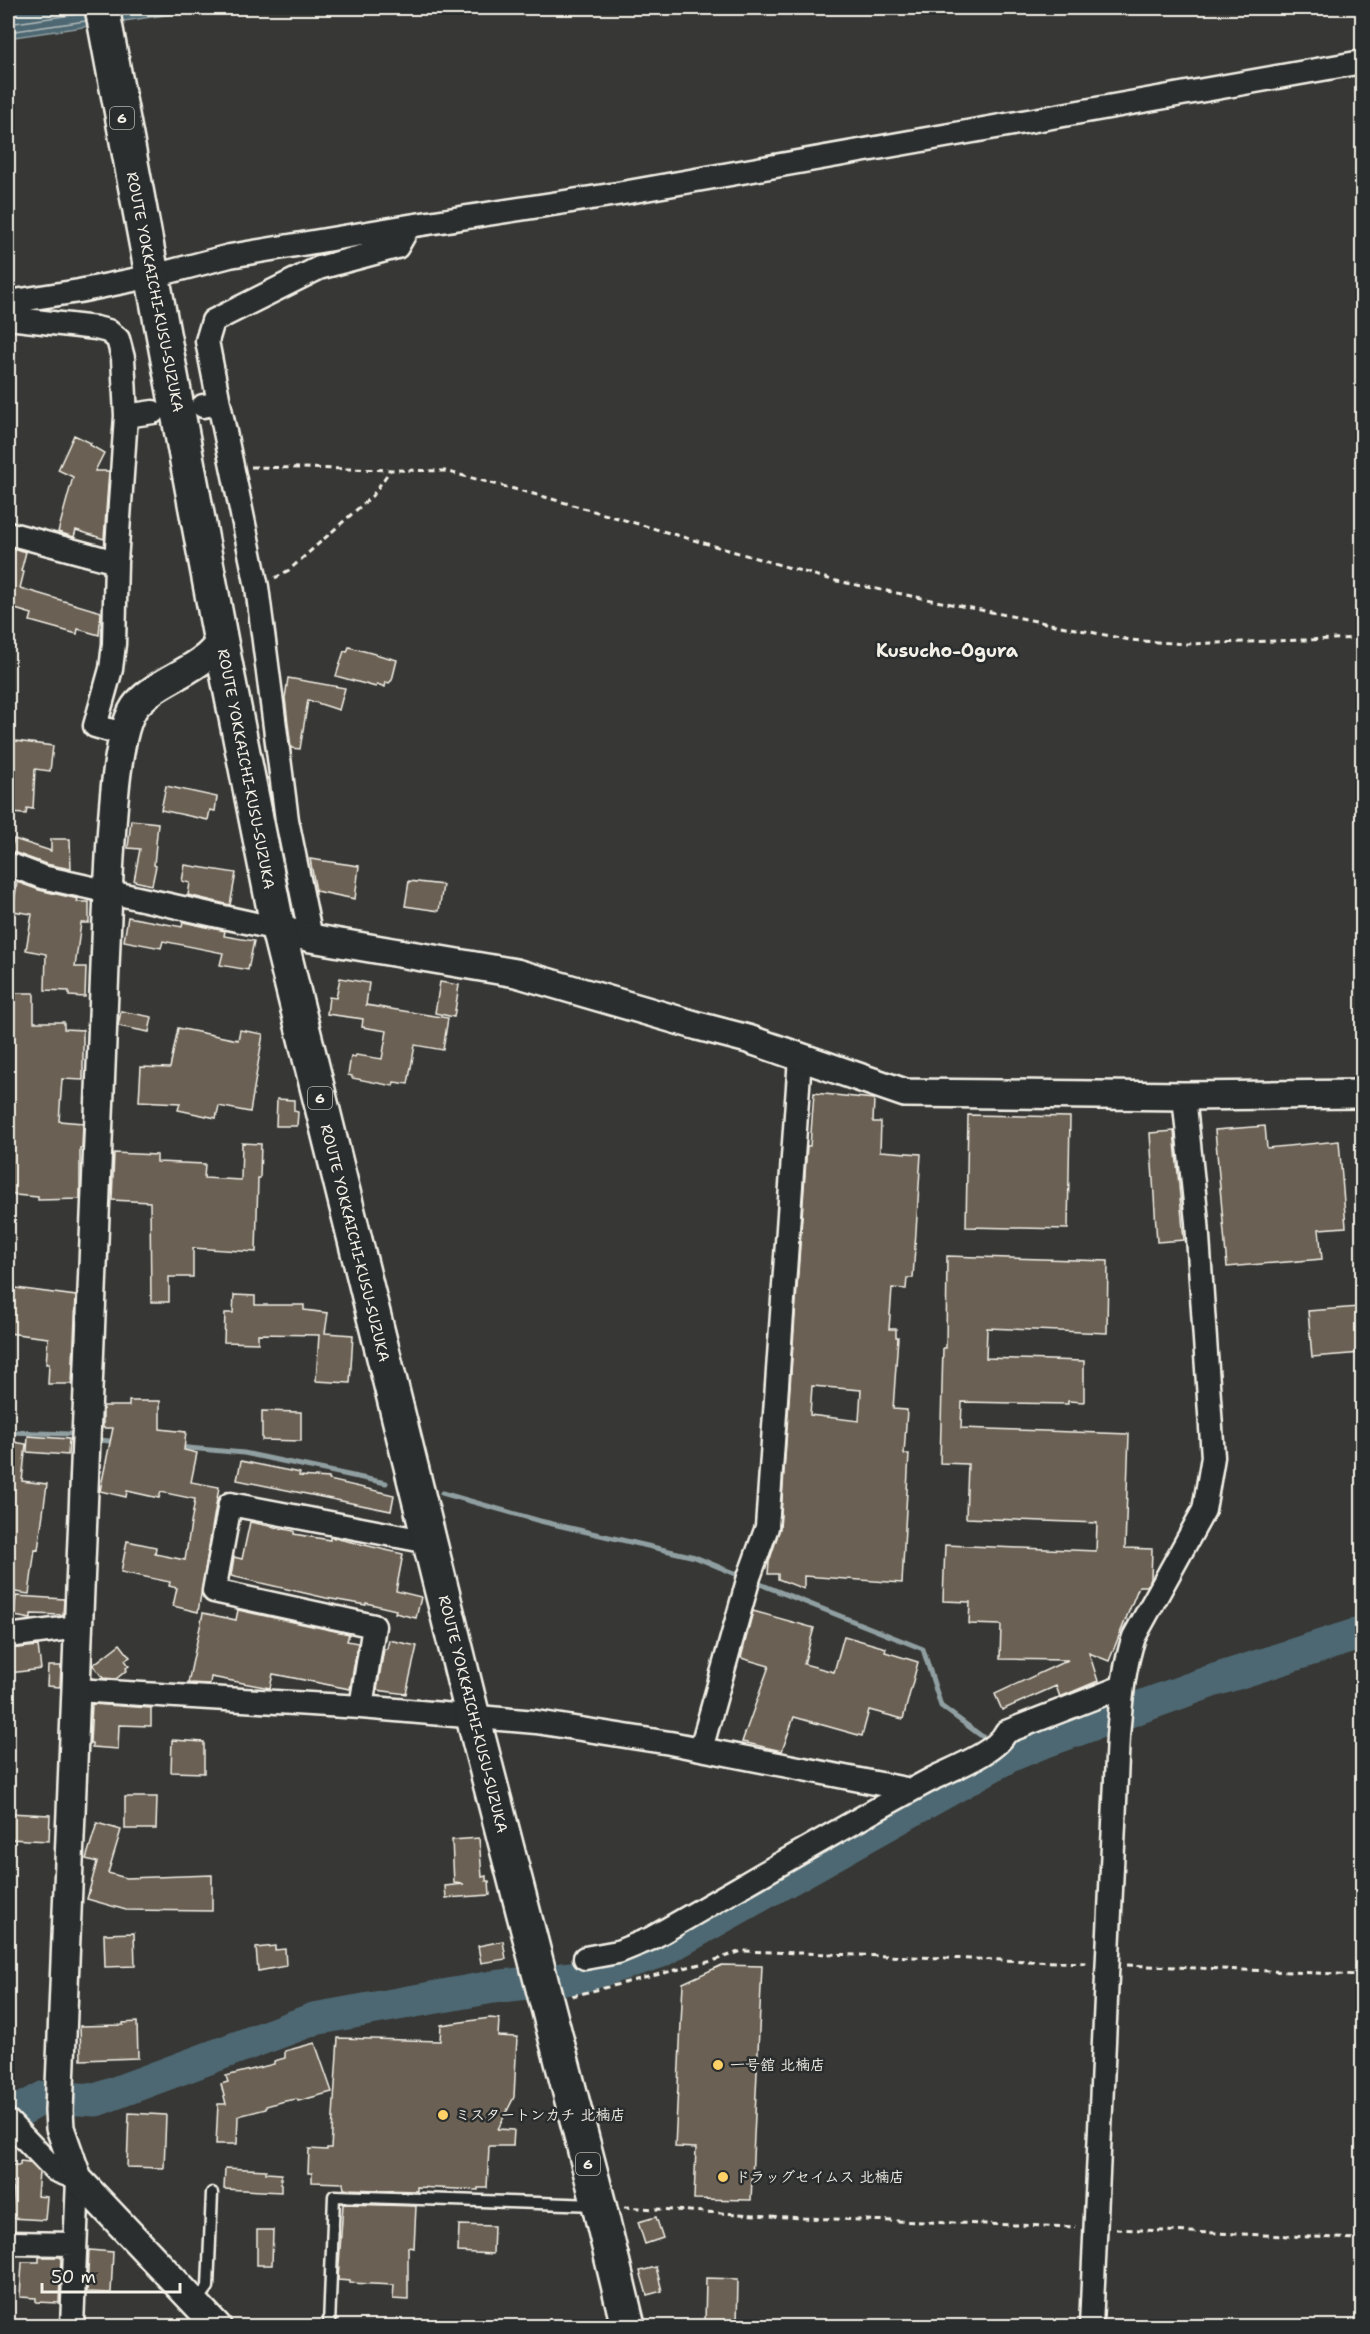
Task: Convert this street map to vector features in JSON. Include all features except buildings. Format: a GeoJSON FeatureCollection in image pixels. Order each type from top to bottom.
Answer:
{"type":"FeatureCollection","features":[{"type":"Feature","properties":{"kind":"main road","name":"ROUTE YOKKAICHI-KUSU-SUZUKA"},"geometry":{"type":"LineString","coordinates":[[102,8],[221,642],[278,929],[472,1717],[536,1958],[628,2326]]}},
{"type":"Feature","properties":{"kind":"street"},"geometry":{"type":"LineString","coordinates":[[8,302],[153,276],[230,256],[409,225],[617,194],[1362,62]]}},
{"type":"Feature","properties":{"kind":"street"},"geometry":{"type":"LineString","coordinates":[[311,938],[286,820],[257,587],[231,467],[211,404],[207,341],[213,321],[319,268],[397,247],[409,225]]}},
{"type":"Feature","properties":{"kind":"street"},"geometry":{"type":"LineString","coordinates":[[8,318],[96,327],[113,334],[118,339],[123,358],[126,416],[116,562],[113,653],[111,669],[95,726],[123,734]]}},
{"type":"Feature","properties":{"kind":"street"},"geometry":{"type":"LineString","coordinates":[[126,416],[153,412]]}},
{"type":"Feature","properties":{"kind":"street"},"geometry":{"type":"LineString","coordinates":[[8,533],[116,562]]}},
{"type":"Feature","properties":{"kind":"street"},"geometry":{"type":"LineString","coordinates":[[72,2326],[78,2179],[60,2128],[60,2099],[113,809],[123,734],[129,716],[137,704],[165,682],[204,658],[221,642]]}},
{"type":"Feature","properties":{"kind":"street"},"geometry":{"type":"LineString","coordinates":[[8,864],[42,877],[311,938],[516,973],[748,1039],[905,1093],[1184,1096],[1362,1094]]}},
{"type":"Feature","properties":{"kind":"street"},"geometry":{"type":"LineString","coordinates":[[701,1749],[748,1582],[766,1527],[800,1058]]}},
{"type":"Feature","properties":{"kind":"street"},"geometry":{"type":"LineString","coordinates":[[1091,2326],[1118,1736],[1122,1692],[1127,1659],[1134,1637],[1204,1510],[1213,1457],[1197,1222],[1184,1096]]}},
{"type":"Feature","properties":{"kind":"street"},"geometry":{"type":"LineString","coordinates":[[361,1707],[374,1626],[214,1591],[230,1504],[429,1542]]}},
{"type":"Feature","properties":{"kind":"street"},"geometry":{"type":"LineString","coordinates":[[8,1636],[78,1627]]}},
{"type":"Feature","properties":{"kind":"street"},"geometry":{"type":"LineString","coordinates":[[76,1690],[361,1707],[536,1722],[701,1749],[911,1790]]}},
{"type":"Feature","properties":{"kind":"street"},"geometry":{"type":"LineString","coordinates":[[585,1958],[618,1952],[650,1939],[994,1745],[1006,1732],[1122,1692]]}},
{"type":"Feature","properties":{"kind":"street"},"geometry":{"type":"LineString","coordinates":[[11,2124],[55,2170],[78,2179],[217,2326]]}},
{"type":"Feature","properties":{"kind":"street"},"geometry":{"type":"LineString","coordinates":[[8,2243],[75,2244]]}},
{"type":"Feature","properties":{"kind":"lane"},"geometry":{"type":"LineString","coordinates":[[195,2304],[208,2287],[212,2193]]}},
{"type":"Feature","properties":{"kind":"lane"},"geometry":{"type":"LineString","coordinates":[[329,2326],[334,2196],[599,2205]]}},
{"type":"Feature","properties":{"kind":"path"},"geometry":{"type":"LineString","coordinates":[[231,467],[445,471],[545,497],[832,580],[1130,640],[1186,644],[1362,638]]}},
{"type":"Feature","properties":{"kind":"path"},"geometry":{"type":"LineString","coordinates":[[257,587],[289,570],[323,541],[372,496],[391,469]]}},
{"type":"Feature","properties":{"kind":"path"},"geometry":{"type":"LineString","coordinates":[[547,2002],[711,1961],[742,1951],[1362,1976]]}},
{"type":"Feature","properties":{"kind":"path"},"geometry":{"type":"LineString","coordinates":[[599,2205],[803,2217],[1362,2239]]}},
{"type":"Feature","properties":{"kind":"water"},"geometry":{"type":"Polygon","coordinates":[[[8,8],[213,8],[8,38],[8,8]]]}},
{"type":"Feature","properties":{"kind":"waterway"},"geometry":{"type":"LineString","coordinates":[[8,1432],[70,1434]]}},
{"type":"Feature","properties":{"kind":"waterway"},"geometry":{"type":"LineString","coordinates":[[101,1440],[117,1442]]}},
{"type":"Feature","properties":{"kind":"waterway"},"geometry":{"type":"LineString","coordinates":[[177,1447],[244,1453],[386,1483]]}},
{"type":"Feature","properties":{"kind":"waterway"},"geometry":{"type":"LineString","coordinates":[[442,1493],[540,1521],[695,1557],[743,1577]]}},
{"type":"Feature","properties":{"kind":"waterway"},"geometry":{"type":"LineString","coordinates":[[755,1582],[923,1649],[941,1706],[991,1743]]}},
{"type":"Feature","properties":{"kind":"waterway"},"geometry":{"type":"LineString","coordinates":[[8,2117],[45,2097],[96,2100],[314,2019],[493,1987],[580,1977],[659,1952],[1009,1756],[1212,1681],[1362,1633]]}},
{"type":"Feature","properties":{"kind":"waterway"},"geometry":{"type":"LineString","coordinates":[[998,1748],[1009,1756]]}},
{"type":"Feature","properties":{"kind":"place","name":"一号舘 北楠店"},"geometry":{"type":"Point","coordinates":[718,2065]}},
{"type":"Feature","properties":{"kind":"place","name":"ミスタートンカチ 北楠店"},"geometry":{"type":"Point","coordinates":[443,2115]}},
{"type":"Feature","properties":{"kind":"place","name":"ドラッグセイムス 北楠店"},"geometry":{"type":"Point","coordinates":[723,2177]}},
{"type":"Feature","properties":{"kind":"district","name":"Kusucho-Ogura"},"geometry":{"type":"Point","coordinates":[947,651]}}]}
